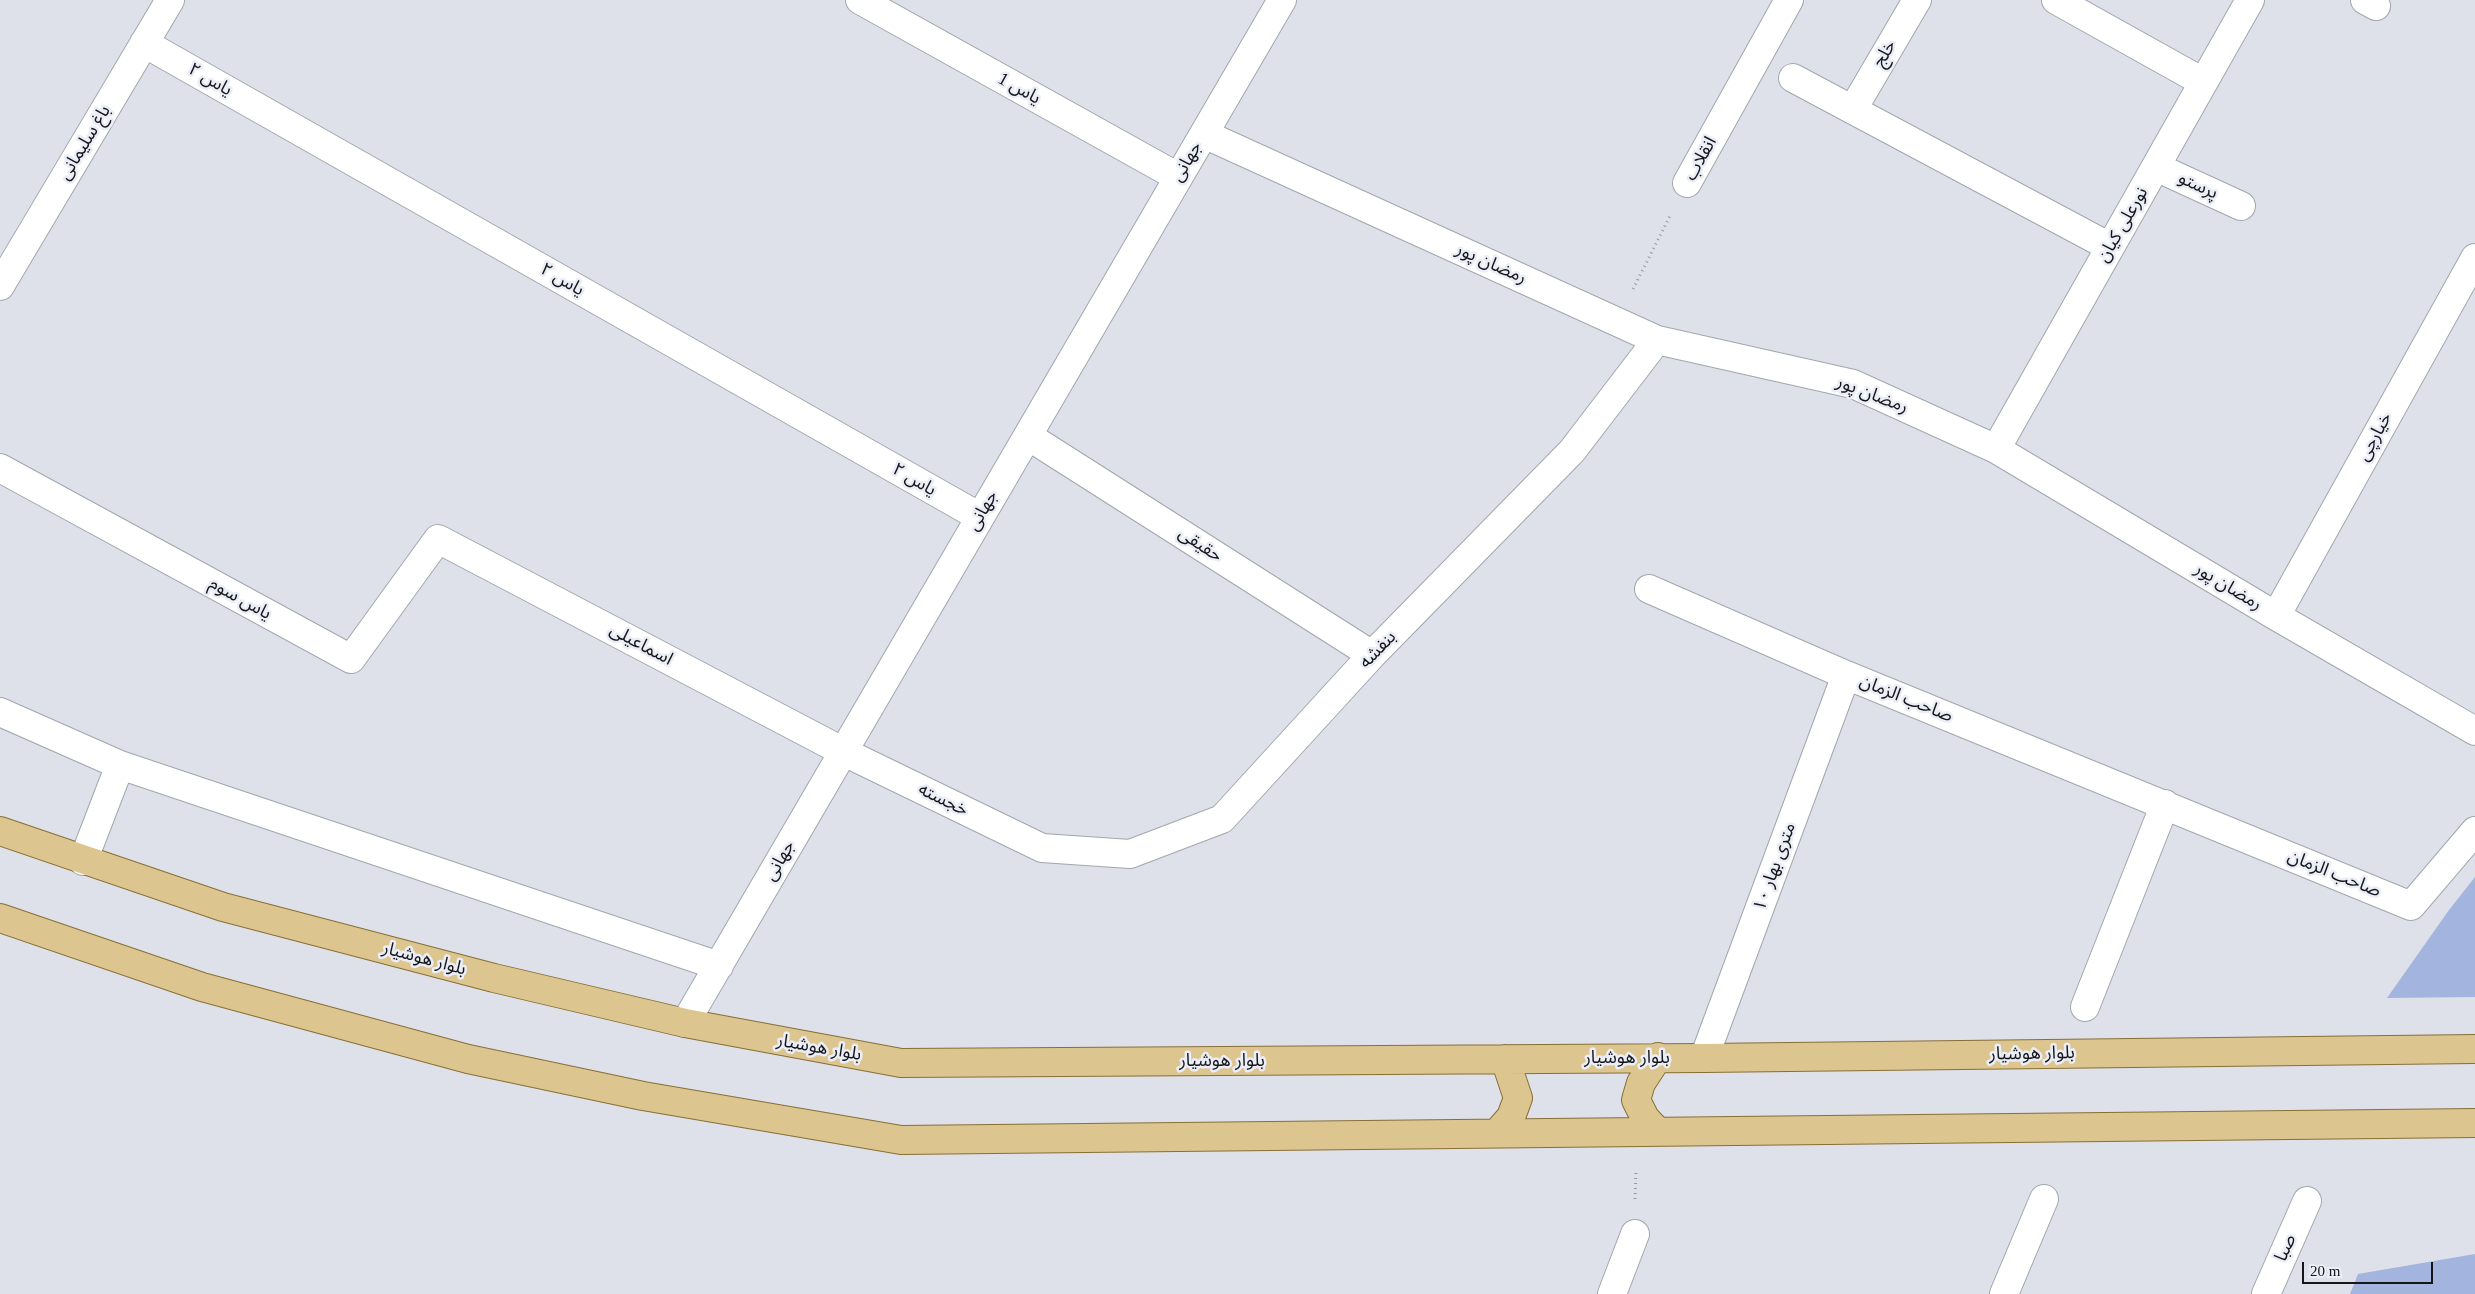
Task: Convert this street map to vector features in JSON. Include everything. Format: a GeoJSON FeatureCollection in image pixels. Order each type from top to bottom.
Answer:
{"type":"FeatureCollection","features":[{"type":"Feature","properties":{"kind":"main road","name":"بلوار هوشیار"},"geometry":{"type":"LineString","coordinates":[[0,831],[223,908],[494,978],[685,1023],[901,1063],[1704,1058],[2475,1048]]}},
{"type":"Feature","properties":{"kind":"main road"},"geometry":{"type":"LineString","coordinates":[[0,918],[202,987],[468,1059],[643,1096],[901,1140],[2475,1122]]}},
{"type":"Feature","properties":{"kind":"main road"},"geometry":{"type":"LineString","coordinates":[[1647,1132],[1645,1118],[1636,1100],[1641,1083],[1658,1057]]}},
{"type":"Feature","properties":{"kind":"main road"},"geometry":{"type":"LineString","coordinates":[[1497,1133],[1511,1117],[1518,1098],[1505,1059]]}},
{"type":"Feature","properties":{"kind":"street","name":"باغ سلیمانی"},"geometry":{"type":"LineString","coordinates":[[0,286],[170,0]]}},
{"type":"Feature","properties":{"kind":"street","name":"یاس 1"},"geometry":{"type":"LineString","coordinates":[[860,0],[1178,177]]}},
{"type":"Feature","properties":{"kind":"street","name":"جهانی"},"geometry":{"type":"LineString","coordinates":[[685,1023],[1282,0]]}},
{"type":"Feature","properties":{"kind":"street","name":"انقلاب"},"geometry":{"type":"LineString","coordinates":[[1687,183],[1789,0]]}},
{"type":"Feature","properties":{"kind":"street","name":"خلج"},"geometry":{"type":"LineString","coordinates":[[1853,109],[1917,0]]}},
{"type":"Feature","properties":{"kind":"street"},"geometry":{"type":"LineString","coordinates":[[2056,0],[2203,82]]}},
{"type":"Feature","properties":{"kind":"street","name":"نورعلی کیان"},"geometry":{"type":"LineString","coordinates":[[1996,449],[2250,0]]}},
{"type":"Feature","properties":{"kind":"street","name":"یاس ۲"},"geometry":{"type":"LineString","coordinates":[[144,43],[980,517]]}},
{"type":"Feature","properties":{"kind":"street"},"geometry":{"type":"LineString","coordinates":[[1793,78],[2110,247]]}},
{"type":"Feature","properties":{"kind":"street","name":"رمضان پور"},"geometry":{"type":"LineString","coordinates":[[1204,134],[1657,340],[1853,384],[1996,449],[2276,616],[2475,731]]}},
{"type":"Feature","properties":{"kind":"street","name":"پرستو"},"geometry":{"type":"LineString","coordinates":[[2156,167],[2241,206]]}},
{"type":"Feature","properties":{"kind":"street","name":"خیارچی"},"geometry":{"type":"LineString","coordinates":[[2276,616],[2475,258]]}},
{"type":"Feature","properties":{"kind":"street","name":"بنفشه"},"geometry":{"type":"LineString","coordinates":[[1042,848],[1130,854],[1222,819],[1372,655],[1572,451],[1657,340]]}},
{"type":"Feature","properties":{"kind":"street","name":"حقیقی"},"geometry":{"type":"LineString","coordinates":[[1028,436],[1372,655]]}},
{"type":"Feature","properties":{"kind":"street","name":"یاس سوم"},"geometry":{"type":"LineString","coordinates":[[0,468],[351,659],[438,539]]}},
{"type":"Feature","properties":{"kind":"street","name":"اسماعیلی"},"geometry":{"type":"LineString","coordinates":[[438,539],[844,752]]}},
{"type":"Feature","properties":{"kind":"street","name":"صاحب الزمان"},"geometry":{"type":"LineString","coordinates":[[1649,589],[1846,675],[2411,906],[2475,830]]}},
{"type":"Feature","properties":{"kind":"street","name":"۱۰ متری بهار"},"geometry":{"type":"LineString","coordinates":[[1704,1058],[1846,675]]}},
{"type":"Feature","properties":{"kind":"street"},"geometry":{"type":"LineString","coordinates":[[0,712],[120,765],[719,966]]}},
{"type":"Feature","properties":{"kind":"street","name":"خجسته"},"geometry":{"type":"LineString","coordinates":[[844,752],[1042,848]]}},
{"type":"Feature","properties":{"kind":"street"},"geometry":{"type":"LineString","coordinates":[[83,861],[120,765]]}},
{"type":"Feature","properties":{"kind":"street"},"geometry":{"type":"LineString","coordinates":[[2085,1007],[2165,804]]}},
{"type":"Feature","properties":{"kind":"street"},"geometry":{"type":"LineString","coordinates":[[2004,1294],[2044,1199]]}},
{"type":"Feature","properties":{"kind":"street","name":"صبا"},"geometry":{"type":"LineString","coordinates":[[2266,1294],[2307,1201]]}},
{"type":"Feature","properties":{"kind":"street"},"geometry":{"type":"LineString","coordinates":[[1612,1294],[1635,1234]]}},
{"type":"Feature","properties":{"kind":"path","name":"انقلاب"},"geometry":{"type":"LineString","coordinates":[[1617,321],[1687,183]]}},
{"type":"Feature","properties":{"kind":"path"},"geometry":{"type":"LineString","coordinates":[[1635,1234],[1647,1132]]}},
{"type":"Feature","properties":{"kind":"shaded area"},"geometry":{"type":"Polygon","coordinates":[[[2475,877],[2475,997],[2387,998],[2449,910],[2475,877]]]}},
{"type":"Feature","properties":{"kind":"shaded area"},"geometry":{"type":"Polygon","coordinates":[[[2475,1254],[2475,1294],[2350,1294],[2358,1274],[2475,1254]]]}}]}
